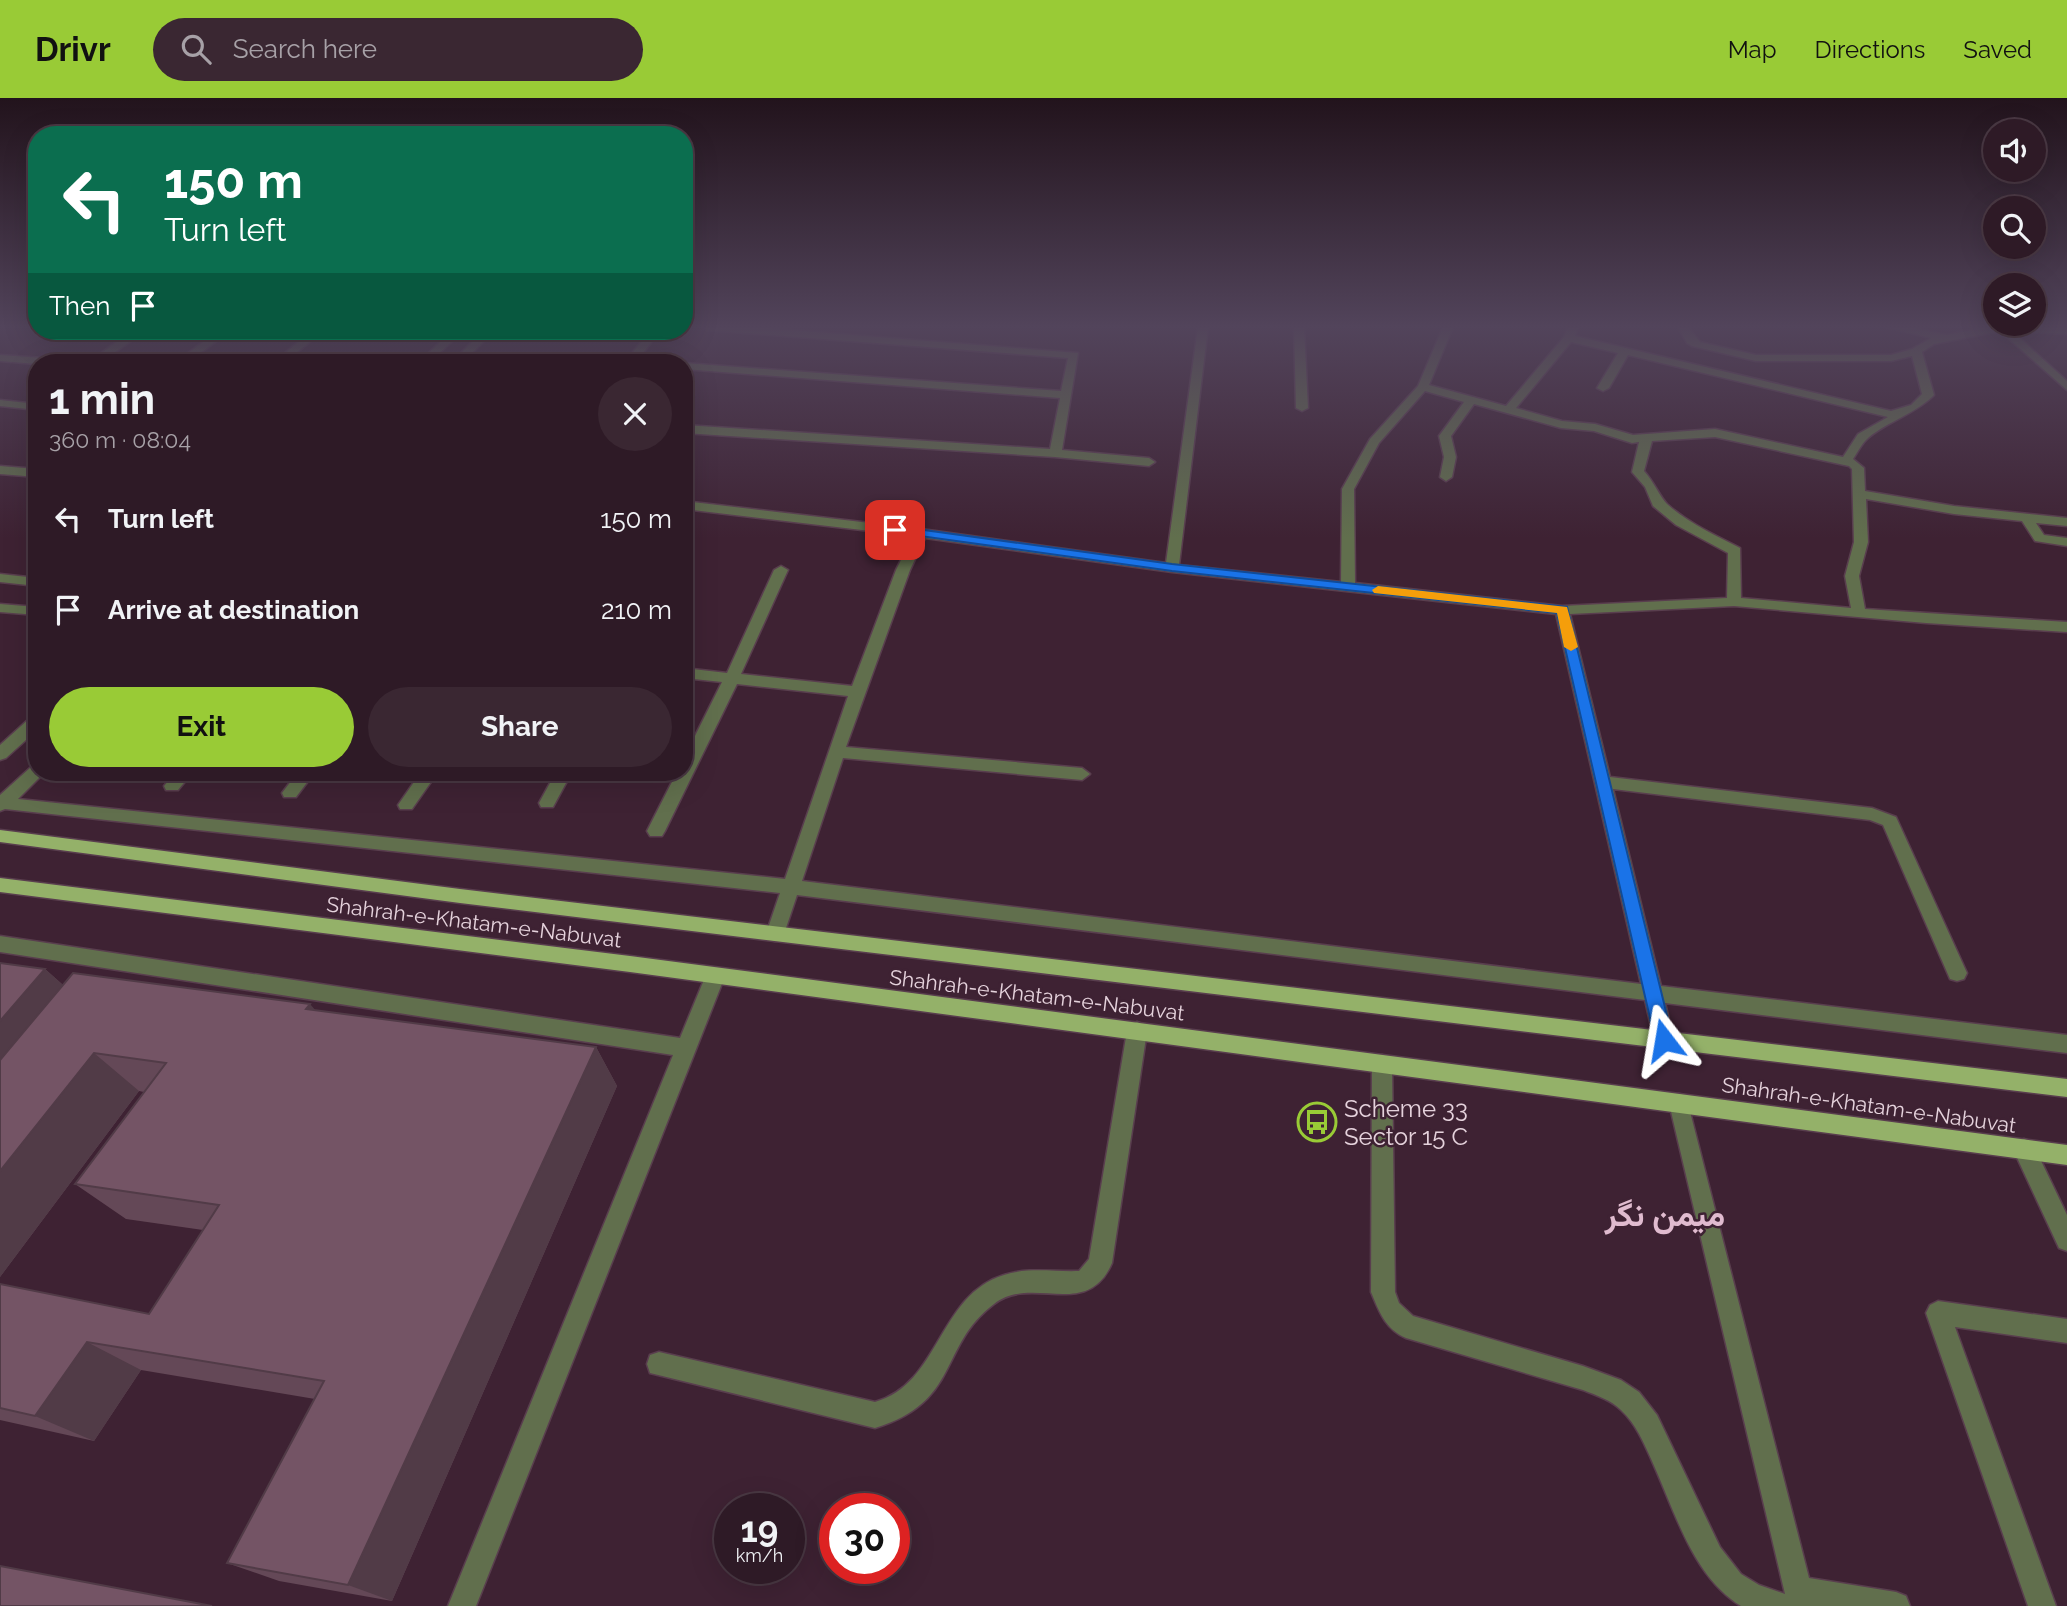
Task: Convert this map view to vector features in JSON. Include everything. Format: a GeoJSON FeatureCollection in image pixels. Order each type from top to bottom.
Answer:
{"type":"FeatureCollection","features":[{"type":"Feature","properties":{"kind":"main road","name":"Shahrah-e-Khatam-e-Nabuvat"},"geometry":{"type":"LineString","coordinates":[[0,836],[460,896],[2067,1088]]}},
{"type":"Feature","properties":{"kind":"main road","name":"Shahrah-e-Khatam-e-Nabuvat"},"geometry":{"type":"LineString","coordinates":[[0,885],[2067,1154]]}},
{"type":"Feature","properties":{"kind":"street"},"geometry":{"type":"LineString","coordinates":[[1055,453],[1066,397]]}},
{"type":"Feature","properties":{"kind":"street"},"geometry":{"type":"LineString","coordinates":[[1172,568],[1194,397]]}},
{"type":"Feature","properties":{"kind":"street"},"geometry":{"type":"LineString","coordinates":[[1302,397],[1302,408]]}},
{"type":"Feature","properties":{"kind":"street"},"geometry":{"type":"LineString","coordinates":[[1348,586],[1348,489],[1374,442],[1414,397]]}},
{"type":"Feature","properties":{"kind":"street"},"geometry":{"type":"LineString","coordinates":[[1461,397],[1561,424],[1595,428],[1625,438],[1646,440],[1715,433],[1856,465],[1861,542],[1852,576],[1859,613]]}},
{"type":"Feature","properties":{"kind":"street"},"geometry":{"type":"LineString","coordinates":[[1508,411],[1519,397]]}},
{"type":"Feature","properties":{"kind":"street"},"geometry":{"type":"LineString","coordinates":[[1817,397],[1883,413],[1902,414]]}},
{"type":"Feature","properties":{"kind":"street"},"geometry":{"type":"LineString","coordinates":[[1846,461],[1862,437],[1926,397]]}},
{"type":"Feature","properties":{"kind":"street"},"geometry":{"type":"LineString","coordinates":[[1447,477],[1450,457],[1445,436],[1471,400]]}},
{"type":"Feature","properties":{"kind":"street"},"geometry":{"type":"LineString","coordinates":[[0,403],[28,405]]}},
{"type":"Feature","properties":{"kind":"street"},"geometry":{"type":"LineString","coordinates":[[693,430],[1055,453],[1149,462]]}},
{"type":"Feature","properties":{"kind":"street"},"geometry":{"type":"LineString","coordinates":[[1646,440],[1637,472],[1651,486],[1658,503],[1681,522],[1735,551],[1734,601]]}},
{"type":"Feature","properties":{"kind":"street"},"geometry":{"type":"LineString","coordinates":[[0,470],[28,472]]}},
{"type":"Feature","properties":{"kind":"street"},"geometry":{"type":"LineString","coordinates":[[1859,494],[2067,522]]}},
{"type":"Feature","properties":{"kind":"street"},"geometry":{"type":"LineString","coordinates":[[693,506],[921,533],[1172,568],[1562,610],[1734,601],[1859,613],[2067,627]]}},
{"type":"Feature","properties":{"kind":"street"},"geometry":{"type":"LineString","coordinates":[[2026,518],[2040,538],[2067,542]]}},
{"type":"Feature","properties":{"kind":"street"},"geometry":{"type":"LineString","coordinates":[[775,934],[857,692],[903,570],[921,533]]}},
{"type":"Feature","properties":{"kind":"street"},"geometry":{"type":"LineString","coordinates":[[693,757],[732,678],[780,570]]}},
{"type":"Feature","properties":{"kind":"street"},"geometry":{"type":"LineString","coordinates":[[0,578],[28,581]]}},
{"type":"Feature","properties":{"kind":"street"},"geometry":{"type":"LineString","coordinates":[[0,608],[28,610]]}},
{"type":"Feature","properties":{"kind":"street"},"geometry":{"type":"LineString","coordinates":[[1562,610],[1664,1040]]}},
{"type":"Feature","properties":{"kind":"street"},"geometry":{"type":"LineString","coordinates":[[693,674],[857,692]]}},
{"type":"Feature","properties":{"kind":"street"},"geometry":{"type":"LineString","coordinates":[[0,754],[28,729]]}},
{"type":"Feature","properties":{"kind":"street"},"geometry":{"type":"LineString","coordinates":[[836,752],[1082,774]]}},
{"type":"Feature","properties":{"kind":"street"},"geometry":{"type":"LineString","coordinates":[[1,804],[28,779]]}},
{"type":"Feature","properties":{"kind":"street"},"geometry":{"type":"LineString","coordinates":[[172,786],[177,781]]}},
{"type":"Feature","properties":{"kind":"street"},"geometry":{"type":"LineString","coordinates":[[290,793],[300,781]]}},
{"type":"Feature","properties":{"kind":"street"},"geometry":{"type":"LineString","coordinates":[[407,805],[424,781]]}},
{"type":"Feature","properties":{"kind":"street"},"geometry":{"type":"LineString","coordinates":[[547,803],[559,781]]}},
{"type":"Feature","properties":{"kind":"street"},"geometry":{"type":"LineString","coordinates":[[656,831],[681,781]]}},
{"type":"Feature","properties":{"kind":"street"},"geometry":{"type":"LineString","coordinates":[[1603,782],[1872,814],[1890,821],[1957,973]]}},
{"type":"Feature","properties":{"kind":"street"},"geometry":{"type":"LineString","coordinates":[[1,804],[790,887],[2067,1044]]}},
{"type":"Feature","properties":{"kind":"street"},"geometry":{"type":"LineString","coordinates":[[0,944],[142,963],[686,1048]]}},
{"type":"Feature","properties":{"kind":"street"},"geometry":{"type":"LineString","coordinates":[[125,984],[142,963]]}},
{"type":"Feature","properties":{"kind":"street"},"geometry":{"type":"LineString","coordinates":[[462,1606],[715,976]]}},
{"type":"Feature","properties":{"kind":"street"},"geometry":{"type":"LineString","coordinates":[[659,1364],[875,1415],[892,1413],[925,1388],[965,1317],[980,1300],[1012,1283],[1082,1282],[1093,1274],[1100,1263],[1137,1031]]}},
{"type":"Feature","properties":{"kind":"street"},"geometry":{"type":"LineString","coordinates":[[1382,1064],[1383,1292],[1391,1311],[1406,1326],[1583,1378],[1612,1389],[1629,1401],[1648,1424],[1710,1558],[1731,1584],[1752,1597],[1896,1606]]}},
{"type":"Feature","properties":{"kind":"street"},"geometry":{"type":"LineString","coordinates":[[1679,1103],[1793,1601]]}},
{"type":"Feature","properties":{"kind":"street"},"geometry":{"type":"LineString","coordinates":[[2024,1149],[2067,1240]]}},
{"type":"Feature","properties":{"kind":"street"},"geometry":{"type":"LineString","coordinates":[[2042,1606],[1938,1313],[2067,1331]]}},
{"type":"Feature","properties":{"kind":"building"},"geometry":{"type":"Polygon","coordinates":[[[0,963],[45,969],[0,1021],[0,963]]]}},
{"type":"Feature","properties":{"kind":"building"},"geometry":{"type":"Polygon","coordinates":[[[73,973],[310,1004],[306,1009],[596,1047],[348,1585],[227,1563],[324,1381],[87,1342],[35,1416],[0,1408],[0,1284],[149,1314],[219,1205],[75,1184],[166,1063],[94,1053],[0,1171],[0,1060],[73,973]]]}},
{"type":"Feature","properties":{"kind":"building"},"geometry":{"type":"Polygon","coordinates":[[[0,1566],[212,1606],[0,1606],[0,1566]]]}},
{"type":"Feature","properties":{"kind":"slow traffic"},"geometry":{"type":"LineString","coordinates":[[1378,590],[1562,610],[1571,647]]}},
{"type":"Feature","properties":{"kind":"place","name":"Scheme 33 Sector 15 C"},"geometry":{"type":"Point","coordinates":[1317,1122]}},
{"type":"Feature","properties":{"kind":"district","name":"میمن نگر"},"geometry":{"type":"Point","coordinates":[1665,1214]}},
{"type":"Feature","properties":{"kind":"route"},"geometry":{"type":"LineString","coordinates":[[895,530],[1172,568],[1562,610],[1664,1040]]}}]}
